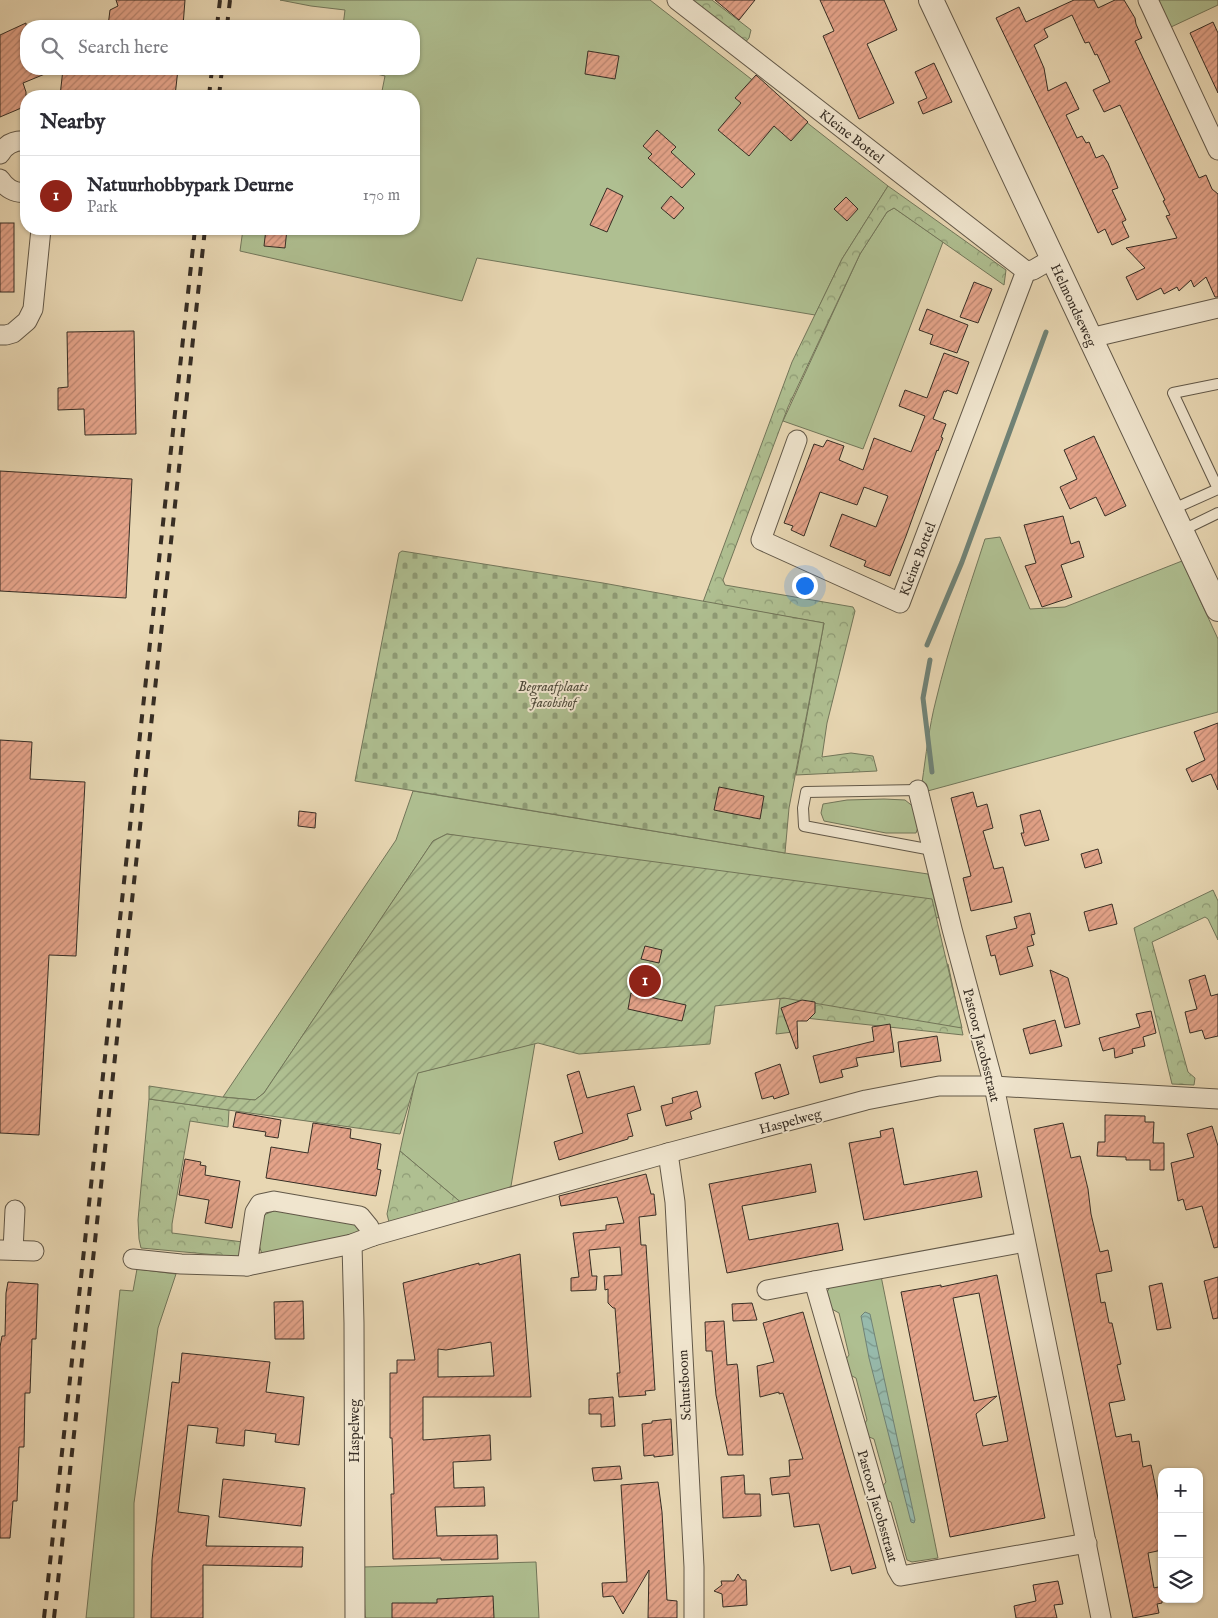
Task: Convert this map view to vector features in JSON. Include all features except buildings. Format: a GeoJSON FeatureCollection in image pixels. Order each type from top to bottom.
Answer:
{"type":"FeatureCollection","features":[{"type":"Feature","properties":{"kind":"street","name":"Kleine Bottel"},"geometry":{"type":"LineString","coordinates":[[677,0],[1026,272],[900,603],[760,540],[798,440]]}},
{"type":"Feature","properties":{"kind":"street","name":"Helmondseweg"},"geometry":{"type":"LineString","coordinates":[[931,0],[1218,609]]}},
{"type":"Feature","properties":{"kind":"street"},"geometry":{"type":"LineString","coordinates":[[1148,0],[1218,150]]}},
{"type":"Feature","properties":{"kind":"street"},"geometry":{"type":"LineString","coordinates":[[0,154],[3,149],[13,142],[20,141]]}},
{"type":"Feature","properties":{"kind":"street"},"geometry":{"type":"LineString","coordinates":[[0,179],[10,190],[20,193]]}},
{"type":"Feature","properties":{"kind":"street"},"geometry":{"type":"LineString","coordinates":[[0,335],[13,333],[27,321],[33,309],[40,235]]}},
{"type":"Feature","properties":{"kind":"street"},"geometry":{"type":"LineString","coordinates":[[1026,272],[1052,259]]}},
{"type":"Feature","properties":{"kind":"street"},"geometry":{"type":"LineString","coordinates":[[1090,338],[1218,308]]}},
{"type":"Feature","properties":{"kind":"street","name":"Pastoor Jacobsstraat"},"geometry":{"type":"LineString","coordinates":[[918,790],[952,929],[994,1086],[1101,1618]]}},
{"type":"Feature","properties":{"kind":"street","name":"Haspelweg"},"geometry":{"type":"LineString","coordinates":[[133,1259],[181,1264],[247,1266],[352,1244],[373,1236],[668,1153],[866,1100],[940,1086],[994,1086],[1218,1099]]}},
{"type":"Feature","properties":{"kind":"street","name":"Schutsboom"},"geometry":{"type":"LineString","coordinates":[[668,1153],[675,1202],[694,1567],[694,1618]]}},
{"type":"Feature","properties":{"kind":"street"},"geometry":{"type":"LineString","coordinates":[[247,1266],[255,1212],[260,1204],[274,1201],[360,1216],[369,1227],[373,1236]]}},
{"type":"Feature","properties":{"kind":"street"},"geometry":{"type":"LineString","coordinates":[[16,1210],[6,1250],[34,1252]]}},
{"type":"Feature","properties":{"kind":"street"},"geometry":{"type":"LineString","coordinates":[[767,1290],[1025,1242]]}},
{"type":"Feature","properties":{"kind":"street","name":"Haspelweg"},"geometry":{"type":"LineString","coordinates":[[352,1244],[355,1618]]}},
{"type":"Feature","properties":{"kind":"street","name":"Pastoor Jacobsstraat"},"geometry":{"type":"LineString","coordinates":[[814,1281],[897,1569],[901,1576],[1087,1543]]}},
{"type":"Feature","properties":{"kind":"lane"},"geometry":{"type":"LineString","coordinates":[[1176,521],[1218,489],[1173,393],[1218,384]]}},
{"type":"Feature","properties":{"kind":"lane"},"geometry":{"type":"LineString","coordinates":[[1176,521],[1218,514]]}},
{"type":"Feature","properties":{"kind":"lane","name":"Pastoor Jacobsstraat"},"geometry":{"type":"LineString","coordinates":[[918,790],[806,792],[803,808],[804,826],[932,850]]}},
{"type":"Feature","properties":{"kind":"green space"},"geometry":{"type":"Polygon","coordinates":[[[280,0],[650,0],[888,186],[842,259],[815,315],[477,258],[462,301],[240,251],[242,235],[420,235],[420,90],[382,90],[385,76],[381,75],[420,75],[420,20],[344,20],[345,10],[280,0]]]}},
{"type":"Feature","properties":{"kind":"green space"},"geometry":{"type":"Polygon","coordinates":[[[674,0],[712,0],[751,30],[749,38],[739,50],[674,0]]]}},
{"type":"Feature","properties":{"kind":"green space"},"geometry":{"type":"Polygon","coordinates":[[[1158,0],[1218,0],[1218,5],[1171,27],[1158,0]]]}},
{"type":"Feature","properties":{"kind":"green space"},"geometry":{"type":"Polygon","coordinates":[[[888,186],[1006,270],[1004,285],[894,208],[887,212],[860,254],[788,407],[723,580],[725,585],[853,607],[855,611],[827,723],[822,757],[851,753],[873,756],[877,771],[796,775],[824,623],[703,602],[792,362],[842,259],[888,186]]]}},
{"type":"Feature","properties":{"kind":"green space"},"geometry":{"type":"Polygon","coordinates":[[[894,208],[943,242],[863,449],[783,421],[860,254],[887,212],[894,208]]]}},
{"type":"Feature","properties":{"kind":"green space"},"geometry":{"type":"Polygon","coordinates":[[[1000,537],[1030,609],[1065,607],[1182,561],[1218,639],[1218,712],[924,792],[922,783],[931,720],[941,679],[985,539],[1000,537]]]}},
{"type":"Feature","properties":{"kind":"green space","name":"Begraafplaats Jacobshof"},"geometry":{"type":"Polygon","coordinates":[[[402,551],[603,583],[824,623],[789,808],[785,853],[355,781],[399,553],[402,551]]]}},
{"type":"Feature","properties":{"kind":"green space"},"geometry":{"type":"Polygon","coordinates":[[[413,791],[785,853],[928,874],[939,918],[447,834],[433,841],[264,1093],[255,1100],[223,1097],[396,840],[413,791]]]}},
{"type":"Feature","properties":{"kind":"green space"},"geometry":{"type":"Polygon","coordinates":[[[847,800],[905,800],[915,808],[920,822],[916,833],[886,833],[824,821],[821,813],[823,804],[847,800]]]}},
{"type":"Feature","properties":{"kind":"green space"},"geometry":{"type":"Polygon","coordinates":[[[447,834],[932,899],[962,1028],[784,998],[715,1006],[710,1044],[579,1054],[538,1043],[418,1073],[400,1134],[149,1099],[149,1086],[255,1100],[264,1093],[433,841],[447,834]]]}},
{"type":"Feature","properties":{"kind":"green space"},"geometry":{"type":"Polygon","coordinates":[[[1213,890],[1218,901],[1218,940],[1208,919],[1205,917],[1152,942],[1188,1072],[1195,1078],[1194,1085],[1172,1084],[1134,928],[1213,890]]]}},
{"type":"Feature","properties":{"kind":"green space"},"geometry":{"type":"Polygon","coordinates":[[[948,964],[963,1035],[796,1017],[793,1032],[776,1034],[780,999],[948,964]]]}},
{"type":"Feature","properties":{"kind":"green space"},"geometry":{"type":"Polygon","coordinates":[[[535,1043],[510,1192],[464,1205],[400,1151],[417,1073],[535,1043]]]}},
{"type":"Feature","properties":{"kind":"green space"},"geometry":{"type":"Polygon","coordinates":[[[149,1099],[229,1110],[228,1127],[190,1121],[172,1233],[243,1242],[239,1257],[141,1248],[138,1220],[149,1099]]]}},
{"type":"Feature","properties":{"kind":"green space"},"geometry":{"type":"Polygon","coordinates":[[[400,1151],[464,1205],[390,1226],[387,1214],[400,1151]]]}},
{"type":"Feature","properties":{"kind":"green space"},"geometry":{"type":"Polygon","coordinates":[[[276,1210],[353,1221],[363,1233],[263,1257],[259,1245],[261,1219],[266,1214],[276,1210]]]}},
{"type":"Feature","properties":{"kind":"green space"},"geometry":{"type":"Polygon","coordinates":[[[137,1269],[176,1274],[158,1328],[134,1503],[134,1618],[86,1618],[120,1290],[133,1291],[137,1269]]]}},
{"type":"Feature","properties":{"kind":"green space"},"geometry":{"type":"Polygon","coordinates":[[[881,1276],[938,1558],[912,1562],[907,1560],[891,1502],[884,1499],[881,1488],[886,1482],[874,1439],[867,1436],[863,1426],[867,1420],[856,1378],[848,1374],[844,1362],[849,1355],[839,1313],[830,1308],[827,1292],[830,1287],[881,1276]]]}},
{"type":"Feature","properties":{"kind":"green space"},"geometry":{"type":"Polygon","coordinates":[[[536,1562],[539,1618],[366,1618],[365,1616],[363,1567],[536,1562]]]}},
{"type":"Feature","properties":{"kind":"water"},"geometry":{"type":"Polygon","coordinates":[[[865,1312],[870,1314],[915,1520],[914,1523],[911,1522],[869,1358],[861,1316],[865,1312]]]}},
{"type":"Feature","properties":{"kind":"waterway"},"geometry":{"type":"LineString","coordinates":[[927,645],[962,562],[1046,332]]}},
{"type":"Feature","properties":{"kind":"waterway"},"geometry":{"type":"LineString","coordinates":[[930,660],[923,698],[932,772]]}},
{"type":"Feature","properties":{"kind":"railway"},"geometry":{"type":"LineString","coordinates":[[218,20],[220,0]]}},
{"type":"Feature","properties":{"kind":"railway"},"geometry":{"type":"LineString","coordinates":[[228,20],[230,0]]}},
{"type":"Feature","properties":{"kind":"railway"},"geometry":{"type":"LineString","coordinates":[[210,90],[211,75]]}},
{"type":"Feature","properties":{"kind":"railway"},"geometry":{"type":"LineString","coordinates":[[220,90],[221,75]]}},
{"type":"Feature","properties":{"kind":"railway"},"geometry":{"type":"LineString","coordinates":[[44,1618],[194,235]]}},
{"type":"Feature","properties":{"kind":"railway"},"geometry":{"type":"LineString","coordinates":[[54,1618],[204,235]]}},
{"type":"Feature","properties":{"kind":"place","name":"Natuurhobbypark Deurne"},"geometry":{"type":"Point","coordinates":[645,981]}}]}
